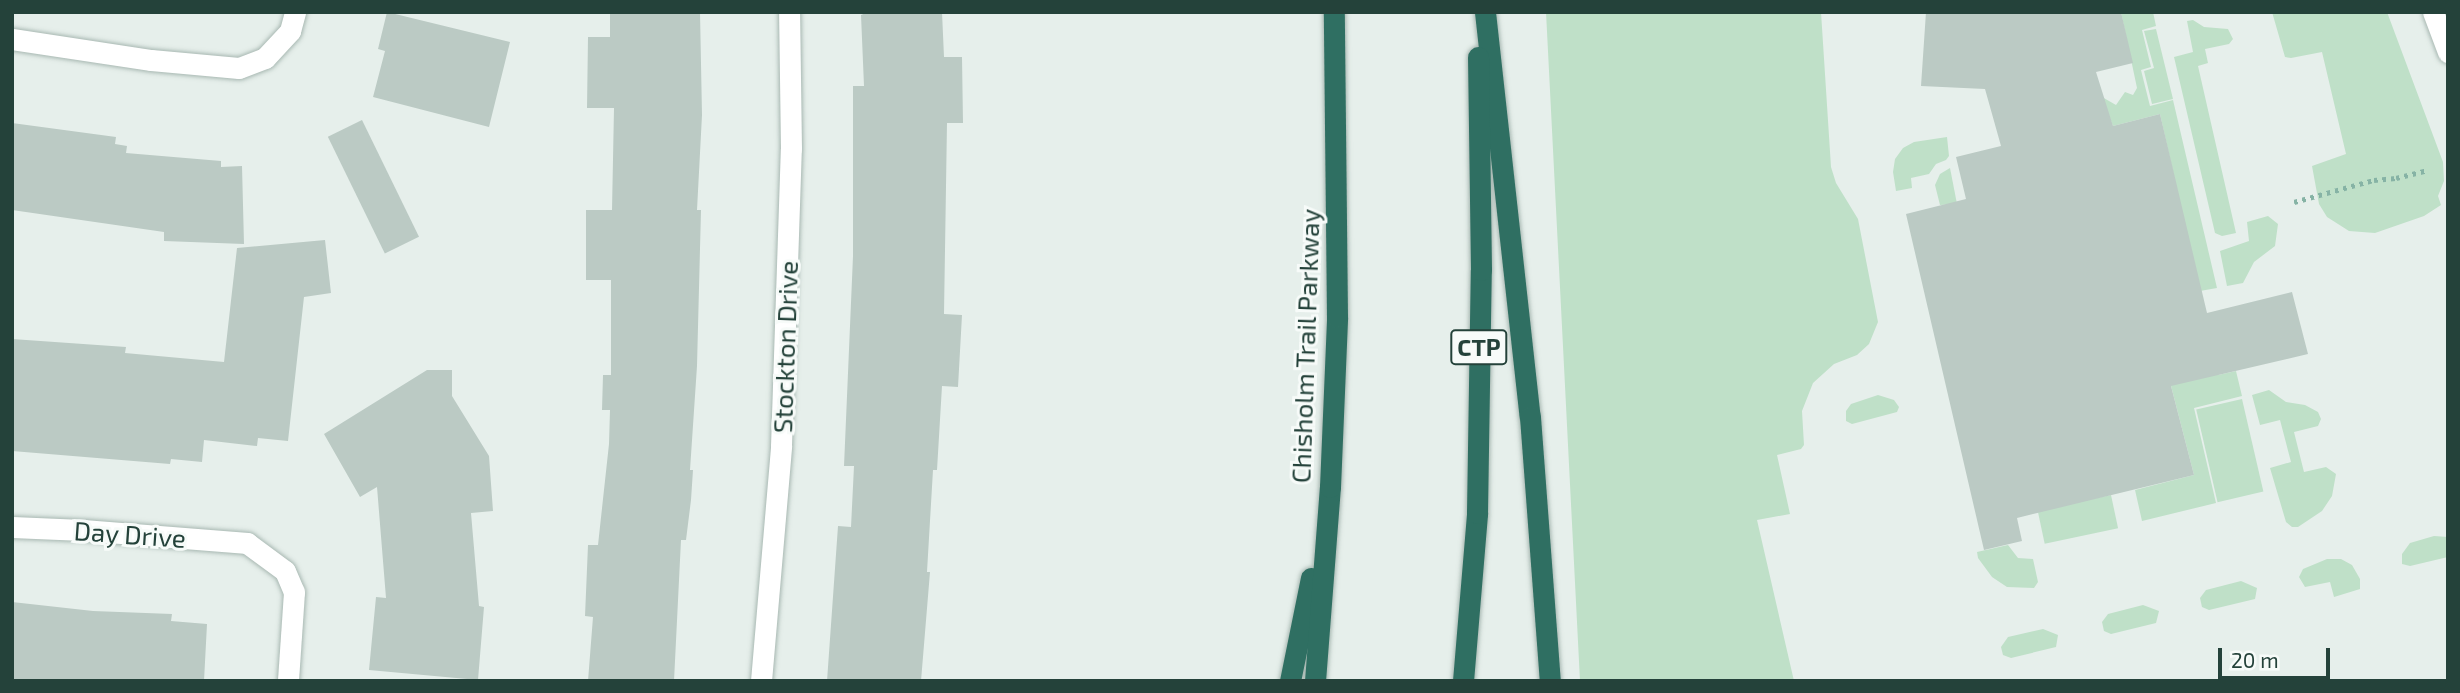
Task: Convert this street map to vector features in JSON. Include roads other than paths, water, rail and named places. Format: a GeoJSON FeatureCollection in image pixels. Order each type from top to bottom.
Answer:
{"type":"FeatureCollection","features":[{"type":"Feature","properties":{"kind":"highway","name":"Chisholm Trail Parkway"},"geometry":{"type":"LineString","coordinates":[[1315,681],[1330,487],[1337,303],[1334,12]]}},
{"type":"Feature","properties":{"kind":"highway","name":"CTP"},"geometry":{"type":"LineString","coordinates":[[1463,681],[1477,513],[1481,270],[1477,12]]}},
{"type":"Feature","properties":{"kind":"highway"},"geometry":{"type":"LineString","coordinates":[[1485,12],[1530,417],[1550,681]]}},
{"type":"Feature","properties":{"kind":"highway"},"geometry":{"type":"LineString","coordinates":[[1290,681],[1330,487]]}},
{"type":"Feature","properties":{"kind":"street"},"geometry":{"type":"LineString","coordinates":[[12,39],[151,60],[239,68],[265,58],[282,41],[290,31],[295,12]]}},
{"type":"Feature","properties":{"kind":"street","name":"Stockton Drive"},"geometry":{"type":"LineString","coordinates":[[761,681],[781,446],[792,149],[789,12]]}},
{"type":"Feature","properties":{"kind":"street"},"geometry":{"type":"LineString","coordinates":[[2433,12],[2448,52]]}},
{"type":"Feature","properties":{"kind":"street","name":"Day Drive"},"geometry":{"type":"LineString","coordinates":[[12,527],[247,543],[285,570],[294,592],[288,681]]}}]}
